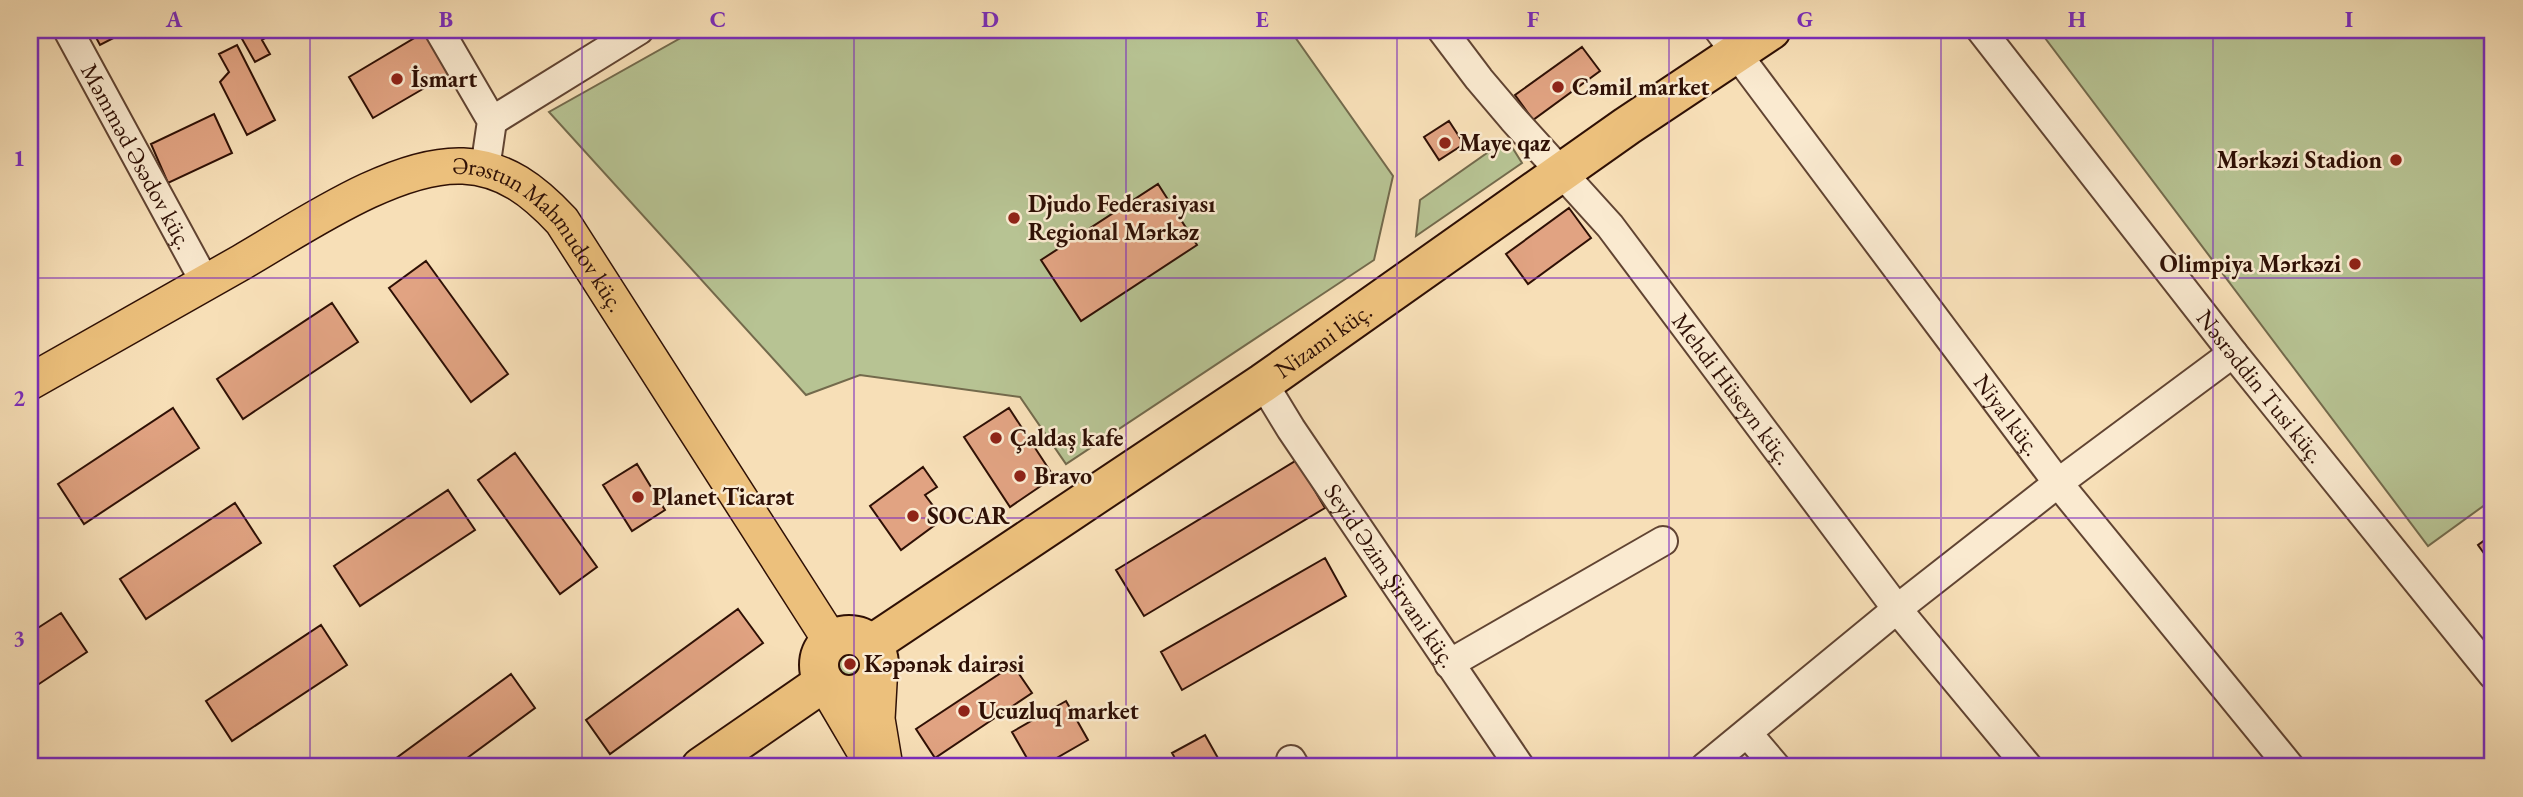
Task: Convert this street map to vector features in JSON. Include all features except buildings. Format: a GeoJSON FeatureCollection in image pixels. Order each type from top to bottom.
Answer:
{"type":"FeatureCollection","features":[{"type":"Feature","properties":{"kind":"highway","name":"Nizami küç."},"geometry":{"type":"LineString","coordinates":[[876,655],[1561,172],[1728,41],[1771,30]]}},
{"type":"Feature","properties":{"kind":"highway"},"geometry":{"type":"LineString","coordinates":[[841,636],[863,638],[876,655],[878,676],[872,686],[853,696],[841,695],[831,690],[819,671],[823,649],[841,636]]}},
{"type":"Feature","properties":{"kind":"highway"},"geometry":{"type":"LineString","coordinates":[[701,767],[824,682]]}},
{"type":"Feature","properties":{"kind":"main road","name":"Ərəstun Mahmudov küç."},"geometry":{"type":"LineString","coordinates":[[30,382],[331,211],[386,183],[440,168],[461,166],[485,169],[522,184],[562,221],[831,641]]}},
{"type":"Feature","properties":{"kind":"main road"},"geometry":{"type":"LineString","coordinates":[[876,655],[877,719],[884,767]]}},
{"type":"Feature","properties":{"kind":"main road"},"geometry":{"type":"LineString","coordinates":[[824,682],[874,767]]}},
{"type":"Feature","properties":{"kind":"street","name":"Məmməd Əsədov küç."},"geometry":{"type":"LineString","coordinates":[[68,30],[205,282]]}},
{"type":"Feature","properties":{"kind":"street"},"geometry":{"type":"LineString","coordinates":[[439,30],[492,121],[485,169]]}},
{"type":"Feature","properties":{"kind":"street"},"geometry":{"type":"LineString","coordinates":[[492,121],[639,30]]}},
{"type":"Feature","properties":{"kind":"street","name":"Mehdi Hüseyn küç."},"geometry":{"type":"LineString","coordinates":[[1442,30],[1479,79],[1611,226],[1897,609],[2028,767]]}},
{"type":"Feature","properties":{"kind":"street","name":"Nəsrəddin Tusi küç."},"geometry":{"type":"LineString","coordinates":[[1981,30],[2233,354],[2493,675]]}},
{"type":"Feature","properties":{"kind":"street","name":"Niyal küç."},"geometry":{"type":"LineString","coordinates":[[1728,41],[2058,483],[2290,767]]}},
{"type":"Feature","properties":{"kind":"street"},"geometry":{"type":"LineString","coordinates":[[1705,767],[1897,609],[2058,483],[2233,354]]}},
{"type":"Feature","properties":{"kind":"street","name":"Seyid Əzim Şirvani küç."},"geometry":{"type":"LineString","coordinates":[[1263,383],[1291,429],[1520,767]]}},
{"type":"Feature","properties":{"kind":"street"},"geometry":{"type":"LineString","coordinates":[[1450,664],[1663,541]]}},
{"type":"Feature","properties":{"kind":"street"},"geometry":{"type":"LineString","coordinates":[[1748,734],[1776,767]]}},
{"type":"Feature","properties":{"kind":"green space","name":"Djudo Federasiyası Regional Mərkəz"},"geometry":{"type":"Polygon","coordinates":[[[695,30],[1290,30],[1393,176],[1374,260],[1066,464],[1020,397],[860,375],[806,395],[549,112],[695,30]]]}},
{"type":"Feature","properties":{"kind":"green space","name":"Olimpiya Mərkəzi"},"geometry":{"type":"Polygon","coordinates":[[[2039,30],[2493,30],[2493,499],[2428,546],[2039,30]]]}},
{"type":"Feature","properties":{"kind":"green space"},"geometry":{"type":"Polygon","coordinates":[[[1507,139],[1522,163],[1416,236],[1420,200],[1507,139]]]}},
{"type":"Feature","properties":{"kind":"green space","name":"Kəpənək dairəsi"},"geometry":{"type":"Polygon","coordinates":[[[850,651],[860,655],[864,665],[860,675],[850,679],[840,675],[836,665],[840,655],[850,651]]]}},
{"type":"Feature","properties":{"kind":"place","name":"İsmart"},"geometry":{"type":"Point","coordinates":[397,79]}},
{"type":"Feature","properties":{"kind":"place","name":"Cəmil market"},"geometry":{"type":"Point","coordinates":[1558,87]}},
{"type":"Feature","properties":{"kind":"place","name":"Maye qaz"},"geometry":{"type":"Point","coordinates":[1445,143]}},
{"type":"Feature","properties":{"kind":"place","name":"Mərkəzi Stadion"},"geometry":{"type":"Point","coordinates":[2396,160]}},
{"type":"Feature","properties":{"kind":"place","name":"Djudo Federasiyası Regional Mərkəz"},"geometry":{"type":"Point","coordinates":[1014,218]}},
{"type":"Feature","properties":{"kind":"place","name":"Olimpiya Mərkəzi"},"geometry":{"type":"Point","coordinates":[2355,264]}},
{"type":"Feature","properties":{"kind":"place","name":"Çaldaş kafe"},"geometry":{"type":"Point","coordinates":[996,438]}},
{"type":"Feature","properties":{"kind":"place","name":"Bravo"},"geometry":{"type":"Point","coordinates":[1020,476]}},
{"type":"Feature","properties":{"kind":"place","name":"Planet Ticarət"},"geometry":{"type":"Point","coordinates":[638,497]}},
{"type":"Feature","properties":{"kind":"place","name":"SOCAR"},"geometry":{"type":"Point","coordinates":[913,516]}},
{"type":"Feature","properties":{"kind":"place","name":"Kəpənək dairəsi"},"geometry":{"type":"Point","coordinates":[850,664]}},
{"type":"Feature","properties":{"kind":"place","name":"Ucuzluq market"},"geometry":{"type":"Point","coordinates":[964,711]}}]}
